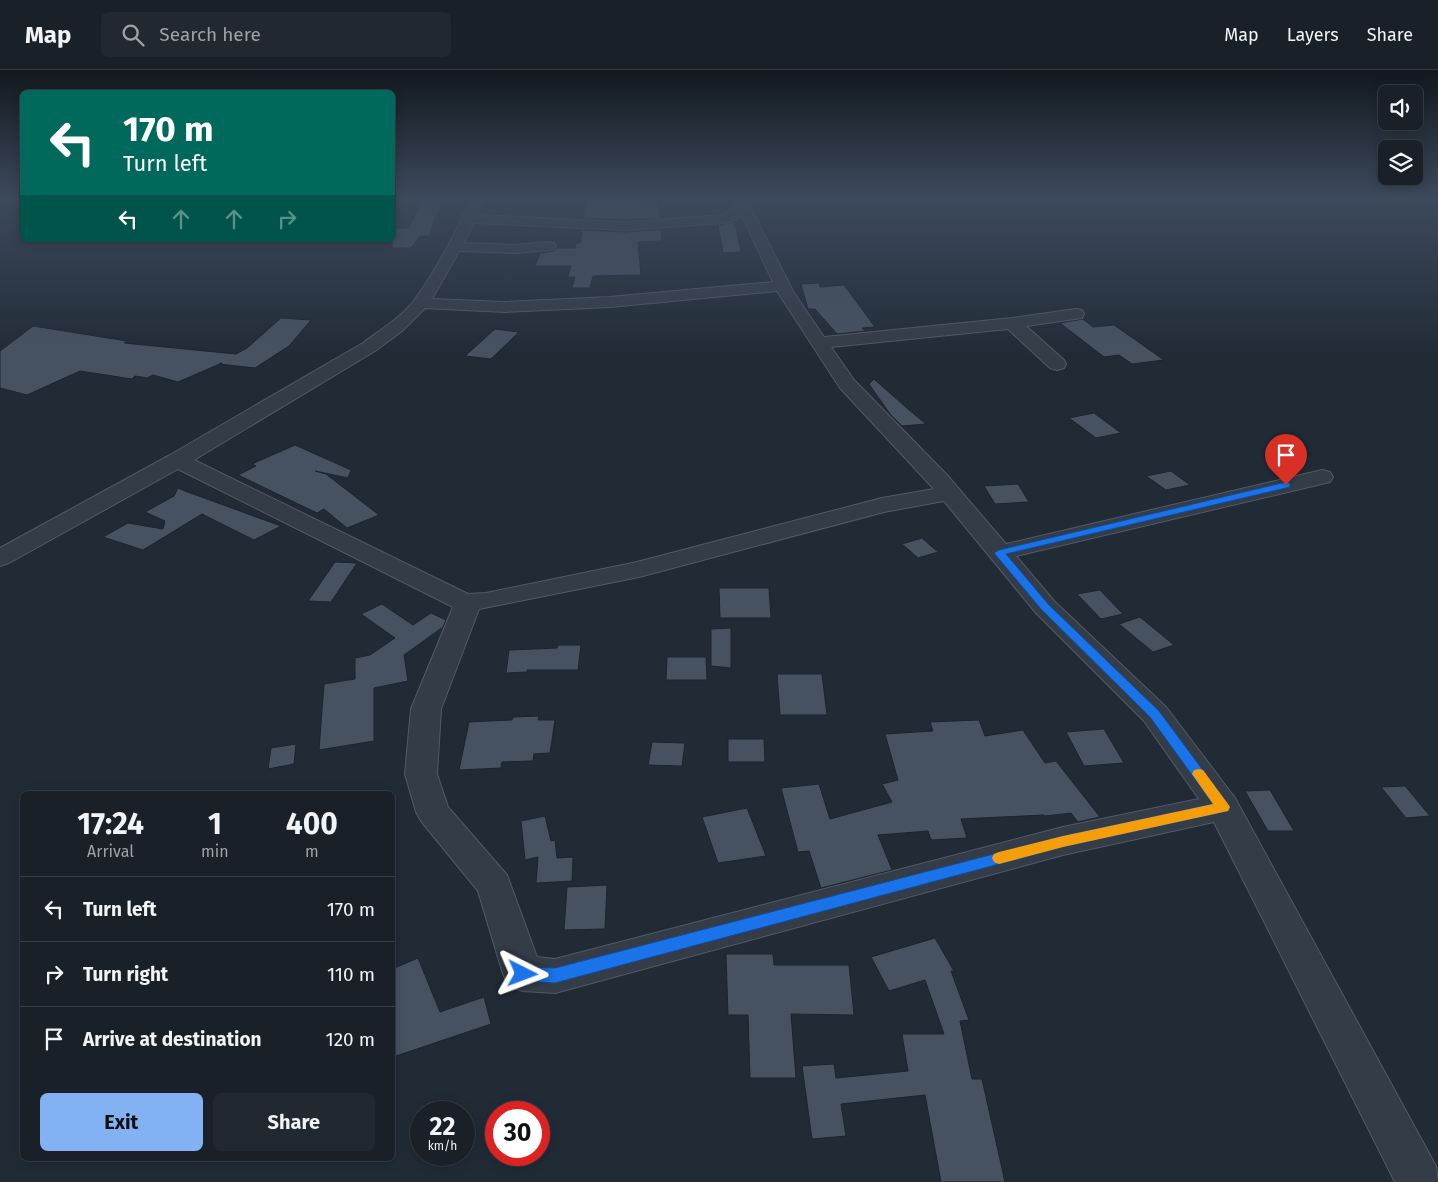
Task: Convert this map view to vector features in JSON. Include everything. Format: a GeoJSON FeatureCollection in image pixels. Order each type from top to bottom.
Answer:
{"type":"FeatureCollection","features":[{"type":"Feature","properties":{"kind":"street"},"geometry":{"type":"LineString","coordinates":[[0,558],[178,460],[369,347],[402,323],[421,303],[453,251]]}},
{"type":"Feature","properties":{"kind":"street"},"geometry":{"type":"LineString","coordinates":[[766,251],[786,292],[847,384],[939,480],[1045,607],[1155,714],[1223,807],[1420,1182]]}},
{"type":"Feature","properties":{"kind":"street"},"geometry":{"type":"LineString","coordinates":[[421,303],[505,307],[581,304],[772,287]]}},
{"type":"Feature","properties":{"kind":"street"},"geometry":{"type":"LineString","coordinates":[[819,343],[1012,323],[1076,314]]}},
{"type":"Feature","properties":{"kind":"street"},"geometry":{"type":"LineString","coordinates":[[1012,323],[1057,364]]}},
{"type":"Feature","properties":{"kind":"street"},"geometry":{"type":"LineString","coordinates":[[178,460],[458,600],[468,602],[486,601],[639,569],[882,505],[948,493]]}},
{"type":"Feature","properties":{"kind":"street"},"geometry":{"type":"LineString","coordinates":[[999,553],[1322,476]]}},
{"type":"Feature","properties":{"kind":"street"},"geometry":{"type":"LineString","coordinates":[[468,602],[426,709],[421,774],[433,812],[494,884],[523,974],[555,976],[1063,841],[1223,807]]}},
{"type":"Feature","properties":{"kind":"building"},"geometry":{"type":"Polygon","coordinates":[[[554,251],[639,251],[641,275],[593,276],[590,288],[572,288],[575,277],[568,277],[571,266],[535,266],[540,253],[554,251]]]}},
{"type":"Feature","properties":{"kind":"building"},"geometry":{"type":"Polygon","coordinates":[[[723,251],[741,252],[723,253],[723,251]]]}},
{"type":"Feature","properties":{"kind":"building"},"geometry":{"type":"Polygon","coordinates":[[[819,283],[820,287],[844,285],[875,327],[862,328],[865,331],[837,334],[815,309],[808,309],[801,284],[819,283]]]}},
{"type":"Feature","properties":{"kind":"building"},"geometry":{"type":"Polygon","coordinates":[[[281,318],[311,320],[289,346],[255,368],[220,364],[178,382],[153,375],[147,378],[135,376],[132,379],[80,371],[27,395],[0,388],[0,351],[33,326],[127,341],[124,343],[236,354],[247,348],[281,318]]]}},
{"type":"Feature","properties":{"kind":"building"},"geometry":{"type":"Polygon","coordinates":[[[1083,319],[1093,327],[1114,325],[1164,360],[1132,364],[1119,355],[1104,357],[1060,323],[1083,319]]]}},
{"type":"Feature","properties":{"kind":"building"},"geometry":{"type":"Polygon","coordinates":[[[495,329],[519,332],[491,359],[465,356],[495,329]]]}},
{"type":"Feature","properties":{"kind":"building"},"geometry":{"type":"Polygon","coordinates":[[[874,379],[926,424],[902,426],[890,414],[869,384],[874,379]]]}},
{"type":"Feature","properties":{"kind":"building"},"geometry":{"type":"Polygon","coordinates":[[[1094,413],[1121,433],[1096,438],[1069,418],[1094,413]]]}},
{"type":"Feature","properties":{"kind":"building"},"geometry":{"type":"Polygon","coordinates":[[[295,445],[351,470],[348,478],[315,471],[326,474],[379,515],[347,528],[324,509],[317,513],[238,475],[256,466],[252,464],[295,445]]]}},
{"type":"Feature","properties":{"kind":"building"},"geometry":{"type":"Polygon","coordinates":[[[1171,471],[1190,485],[1166,490],[1146,476],[1171,471]]]}},
{"type":"Feature","properties":{"kind":"building"},"geometry":{"type":"Polygon","coordinates":[[[1018,484],[1029,502],[995,504],[984,486],[1018,484]]]}},
{"type":"Feature","properties":{"kind":"building"},"geometry":{"type":"Polygon","coordinates":[[[178,488],[281,526],[254,540],[202,514],[143,550],[103,537],[128,523],[163,529],[165,521],[145,512],[174,496],[178,488]]]}},
{"type":"Feature","properties":{"kind":"building"},"geometry":{"type":"Polygon","coordinates":[[[922,538],[938,552],[918,558],[902,544],[922,538]]]}},
{"type":"Feature","properties":{"kind":"building"},"geometry":{"type":"Polygon","coordinates":[[[335,562],[357,563],[331,602],[308,601],[335,562]]]}},
{"type":"Feature","properties":{"kind":"building"},"geometry":{"type":"Polygon","coordinates":[[[719,588],[769,588],[771,618],[720,618],[719,588]]]}},
{"type":"Feature","properties":{"kind":"building"},"geometry":{"type":"Polygon","coordinates":[[[1100,590],[1123,614],[1101,619],[1077,594],[1100,590]]]}},
{"type":"Feature","properties":{"kind":"building"},"geometry":{"type":"Polygon","coordinates":[[[382,604],[413,625],[431,613],[446,620],[443,627],[404,655],[408,681],[374,688],[374,741],[319,750],[324,684],[355,679],[355,658],[370,655],[395,638],[361,614],[382,604]]]}},
{"type":"Feature","properties":{"kind":"building"},"geometry":{"type":"Polygon","coordinates":[[[1140,617],[1174,645],[1153,652],[1119,624],[1140,617]]]}},
{"type":"Feature","properties":{"kind":"building"},"geometry":{"type":"Polygon","coordinates":[[[731,628],[731,668],[711,666],[711,629],[731,628]]]}},
{"type":"Feature","properties":{"kind":"building"},"geometry":{"type":"Polygon","coordinates":[[[558,645],[581,645],[578,670],[527,670],[527,672],[506,673],[509,650],[557,648],[558,645]]]}},
{"type":"Feature","properties":{"kind":"building"},"geometry":{"type":"Polygon","coordinates":[[[667,657],[706,657],[707,680],[666,680],[667,657]]]}},
{"type":"Feature","properties":{"kind":"building"},"geometry":{"type":"Polygon","coordinates":[[[777,674],[822,674],[827,715],[780,715],[777,674]]]}},
{"type":"Feature","properties":{"kind":"building"},"geometry":{"type":"Polygon","coordinates":[[[539,716],[538,720],[555,720],[550,753],[534,754],[533,761],[502,762],[501,768],[459,770],[469,722],[512,720],[513,717],[539,716]]]}},
{"type":"Feature","properties":{"kind":"building"},"geometry":{"type":"Polygon","coordinates":[[[979,720],[985,736],[1023,730],[1045,763],[1056,761],[1100,817],[1078,822],[1071,813],[1045,816],[961,819],[967,838],[931,840],[928,831],[878,835],[892,870],[821,888],[809,851],[798,852],[781,788],[819,784],[830,819],[892,802],[882,784],[898,780],[885,734],[933,731],[930,722],[979,720]]]}},
{"type":"Feature","properties":{"kind":"building"},"geometry":{"type":"Polygon","coordinates":[[[1104,729],[1124,763],[1084,766],[1066,732],[1104,729]]]}},
{"type":"Feature","properties":{"kind":"building"},"geometry":{"type":"Polygon","coordinates":[[[728,739],[764,739],[765,762],[728,762],[728,739]]]}},
{"type":"Feature","properties":{"kind":"building"},"geometry":{"type":"Polygon","coordinates":[[[652,742],[685,743],[682,766],[648,765],[652,742]]]}},
{"type":"Feature","properties":{"kind":"building"},"geometry":{"type":"Polygon","coordinates":[[[296,744],[294,764],[268,769],[271,748],[296,744]]]}},
{"type":"Feature","properties":{"kind":"building"},"geometry":{"type":"Polygon","coordinates":[[[1405,786],[1430,816],[1406,818],[1381,787],[1405,786]]]}},
{"type":"Feature","properties":{"kind":"building"},"geometry":{"type":"Polygon","coordinates":[[[1270,790],[1294,831],[1268,831],[1245,791],[1270,790]]]}},
{"type":"Feature","properties":{"kind":"building"},"geometry":{"type":"Polygon","coordinates":[[[747,808],[766,856],[718,863],[702,817],[747,808]]]}},
{"type":"Feature","properties":{"kind":"building"},"geometry":{"type":"Polygon","coordinates":[[[545,816],[551,841],[555,840],[557,858],[573,857],[572,881],[536,883],[538,857],[525,860],[521,821],[545,816]]]}},
{"type":"Feature","properties":{"kind":"building"},"geometry":{"type":"Polygon","coordinates":[[[607,885],[605,929],[564,930],[567,887],[607,885]]]}},
{"type":"Feature","properties":{"kind":"building"},"geometry":{"type":"Polygon","coordinates":[[[935,938],[954,971],[951,971],[969,1020],[960,1021],[972,1079],[982,1079],[1005,1182],[941,1182],[925,1095],[841,1104],[846,1136],[812,1139],[802,1066],[834,1064],[836,1078],[908,1071],[902,1034],[944,1034],[925,980],[889,991],[871,957],[935,938]]]}},
{"type":"Feature","properties":{"kind":"building"},"geometry":{"type":"Polygon","coordinates":[[[726,954],[773,954],[774,965],[849,965],[854,1015],[791,1014],[796,1078],[750,1078],[748,1015],[728,1015],[726,954]]]}},
{"type":"Feature","properties":{"kind":"building"},"geometry":{"type":"Polygon","coordinates":[[[418,958],[440,1012],[484,997],[491,1024],[396,1056],[395,968],[418,958]]]}},
{"type":"Feature","properties":{"kind":"slow traffic"},"geometry":{"type":"LineString","coordinates":[[999,858],[1063,841],[1223,807],[1199,774]]}},
{"type":"Feature","properties":{"kind":"route"},"geometry":{"type":"LineString","coordinates":[[523,974],[555,976],[1063,841],[1223,807],[1155,714],[1045,607],[999,553],[1286,485]]}}]}
